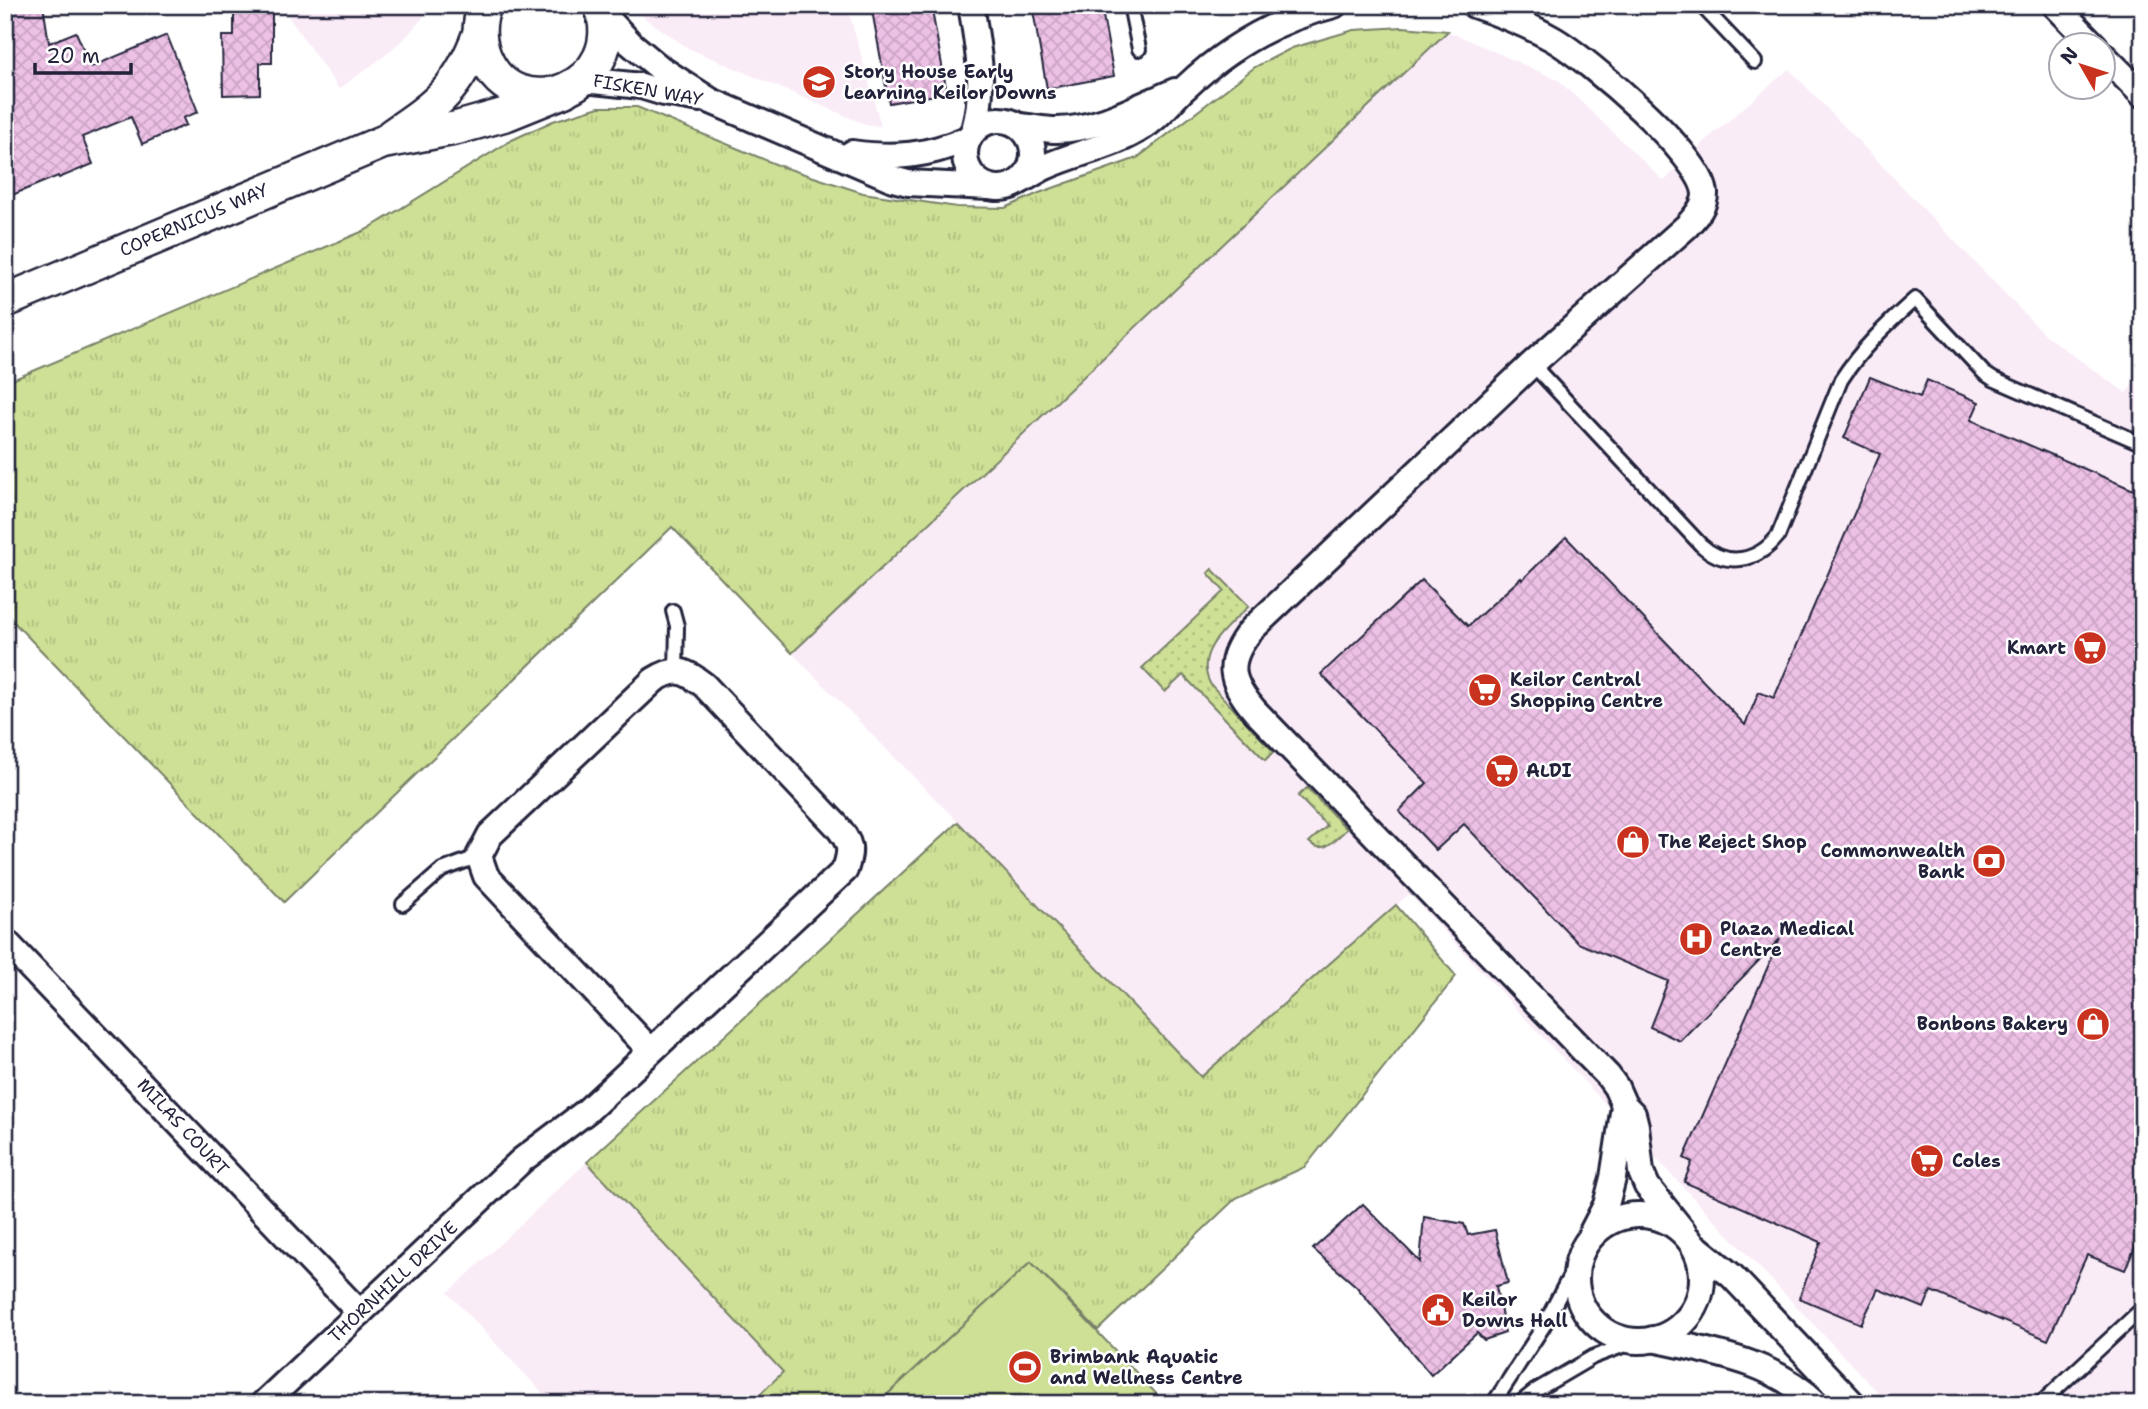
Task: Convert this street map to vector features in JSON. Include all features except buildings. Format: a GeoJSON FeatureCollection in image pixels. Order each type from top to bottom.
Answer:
{"type":"FeatureCollection","features":[{"type":"Feature","properties":{"kind":"street"},"geometry":{"type":"LineString","coordinates":[[971,5],[981,67],[980,95],[964,151],[965,163],[978,182],[1000,189],[1012,187],[1053,164],[1114,144],[1144,127],[1164,111],[1186,87],[1234,47],[1294,17],[1334,5]]}},
{"type":"Feature","properties":{"kind":"street"},"geometry":{"type":"LineString","coordinates":[[1474,5],[1523,24],[1578,55],[1672,142],[1698,174],[1705,197],[1696,216],[1687,226],[1532,364],[1251,630],[1236,651],[1232,672],[1240,692],[1255,712],[1608,1076],[1624,1105],[1633,1114],[1641,1172],[1647,1186],[1689,1239],[1701,1262],[1703,1279],[1697,1303],[1683,1324],[1669,1333],[1644,1340]]}},
{"type":"Feature","properties":{"kind":"street"},"geometry":{"type":"LineString","coordinates":[[2055,5],[2081,32]]}},
{"type":"Feature","properties":{"kind":"street"},"geometry":{"type":"LineString","coordinates":[[482,20],[481,49],[496,75],[507,85],[520,91],[550,95],[574,85],[594,69],[603,50],[606,29],[602,10]]}},
{"type":"Feature","properties":{"kind":"street","name":"FISKEN WAY"},"geometry":{"type":"LineString","coordinates":[[602,10],[630,43],[660,68],[711,101],[908,183],[988,187]]}},
{"type":"Feature","properties":{"kind":"street","name":"COPERNICUS WAY"},"geometry":{"type":"LineString","coordinates":[[383,142],[421,115],[450,89],[469,62],[482,20]]}},
{"type":"Feature","properties":{"kind":"street"},"geometry":{"type":"LineString","coordinates":[[981,67],[1017,125],[1027,134],[1033,153],[1032,163],[1022,180]]}},
{"type":"Feature","properties":{"kind":"street"},"geometry":{"type":"LineString","coordinates":[[2116,68],[2143,95]]}},
{"type":"Feature","properties":{"kind":"street","name":"FISKEN WAY"},"geometry":{"type":"LineString","coordinates":[[574,85],[641,86],[711,101]]}},
{"type":"Feature","properties":{"kind":"street","name":"COPERNICUS WAY"},"geometry":{"type":"LineString","coordinates":[[5,300],[383,142],[457,128],[507,114],[574,85]]}},
{"type":"Feature","properties":{"kind":"street"},"geometry":{"type":"LineString","coordinates":[[971,134],[989,121],[998,119],[1017,125],[1055,130],[1076,128],[1120,116],[1186,87]]}},
{"type":"Feature","properties":{"kind":"street","name":"FISKEN WAY"},"geometry":{"type":"LineString","coordinates":[[827,149],[880,157],[909,156],[949,147],[971,134]]}},
{"type":"Feature","properties":{"kind":"street"},"geometry":{"type":"LineString","coordinates":[[650,1050],[486,876],[479,856],[490,835],[654,680],[668,671],[676,671]]}},
{"type":"Feature","properties":{"kind":"street","name":"THORNHILL DRIVE"},"geometry":{"type":"LineString","coordinates":[[263,1404],[522,1160],[586,1111],[845,870],[849,856],[849,840],[704,685],[690,675],[676,671]]}},
{"type":"Feature","properties":{"kind":"street","name":"MILAS COURT"},"geometry":{"type":"LineString","coordinates":[[5,941],[360,1313]]}},
{"type":"Feature","properties":{"kind":"street"},"geometry":{"type":"LineString","coordinates":[[1624,1105],[1619,1149],[1606,1205],[1581,1254],[1576,1278],[1584,1309],[1593,1321],[1620,1338],[1722,1354],[1756,1364],[1790,1382],[1817,1404]]}},
{"type":"Feature","properties":{"kind":"street"},"geometry":{"type":"LineString","coordinates":[[1581,1254],[1596,1231],[1612,1221],[1630,1215],[1649,1215],[1668,1220],[1732,1276],[1853,1404]]}},
{"type":"Feature","properties":{"kind":"lane"},"geometry":{"type":"LineString","coordinates":[[1130,5],[1139,49]]}},
{"type":"Feature","properties":{"kind":"lane"},"geometry":{"type":"LineString","coordinates":[[1701,5],[1755,62]]}},
{"type":"Feature","properties":{"kind":"lane"},"geometry":{"type":"LineString","coordinates":[[1532,364],[1701,545],[1724,559],[1747,558],[1760,553],[1778,536],[1841,380],[1868,344],[1915,299],[1984,373],[1993,379],[2143,444]]}},
{"type":"Feature","properties":{"kind":"lane"},"geometry":{"type":"LineString","coordinates":[[673,611],[677,626],[676,671]]}},
{"type":"Feature","properties":{"kind":"lane"},"geometry":{"type":"LineString","coordinates":[[403,904],[442,870],[479,856]]}},
{"type":"Feature","properties":{"kind":"lane"},"geometry":{"type":"LineString","coordinates":[[1493,1404],[1543,1327],[1581,1254]]}},
{"type":"Feature","properties":{"kind":"lane"},"geometry":{"type":"LineString","coordinates":[[2040,1404],[2143,1308]]}},
{"type":"Feature","properties":{"kind":"lane"},"geometry":{"type":"LineString","coordinates":[[1519,1404],[1535,1391],[1594,1357],[1644,1340]]}},
{"type":"Feature","properties":{"kind":"shaded area"},"geometry":{"type":"Polygon","coordinates":[[[280,5],[434,5],[406,37],[339,89],[280,5]]]}},
{"type":"Feature","properties":{"kind":"shaded area","name":"Story House Early Learning Keilor Downs"},"geometry":{"type":"Polygon","coordinates":[[[632,5],[847,5],[881,126],[867,125],[688,48],[646,19],[632,5]]]}},
{"type":"Feature","properties":{"kind":"shaded area","name":"Keilor Central Shopping Centre"},"geometry":{"type":"Polygon","coordinates":[[[1448,31],[1558,80],[1664,181],[1712,135],[1789,69],[2045,335],[2126,393],[2143,371],[2143,1404],[1889,1404],[1409,894],[1201,1077],[958,822],[792,653],[1448,31]]]}},
{"type":"Feature","properties":{"kind":"shaded area"},"geometry":{"type":"Polygon","coordinates":[[[587,1162],[784,1372],[750,1404],[553,1404],[448,1293],[587,1162]]]}},
{"type":"Feature","properties":{"kind":"green space"},"geometry":{"type":"Polygon","coordinates":[[[1403,27],[1448,31],[792,653],[672,527],[284,902],[5,613],[5,383],[366,230],[512,140],[553,121],[599,107],[637,107],[780,166],[863,193],[957,207],[1005,208],[1137,158],[1255,67],[1292,48],[1354,30],[1403,27]]]}},
{"type":"Feature","properties":{"kind":"green space"},"geometry":{"type":"Polygon","coordinates":[[[1212,569],[1249,606],[1215,641],[1209,651],[1206,673],[1211,685],[1274,752],[1265,760],[1183,675],[1165,692],[1142,668],[1224,591],[1208,573],[1212,569]]]}},
{"type":"Feature","properties":{"kind":"green space"},"geometry":{"type":"Polygon","coordinates":[[[1307,788],[1347,829],[1324,847],[1314,846],[1309,842],[1327,826],[1298,796],[1307,788]]]}},
{"type":"Feature","properties":{"kind":"green space"},"geometry":{"type":"Polygon","coordinates":[[[958,822],[1201,1077],[1396,905],[1456,976],[1305,1167],[1236,1198],[1098,1330],[1031,1262],[877,1404],[750,1404],[783,1372],[587,1162],[958,822]]]}},
{"type":"Feature","properties":{"kind":"green space","name":"Brimbank Aquatic and Wellness Centre"},"geometry":{"type":"Polygon","coordinates":[[[1031,1262],[1166,1404],[877,1404],[1031,1262]]]}},
{"type":"Feature","properties":{"kind":"place","name":"Story House Early Learning Keilor Downs"},"geometry":{"type":"Point","coordinates":[819,82]}},
{"type":"Feature","properties":{"kind":"place","name":"Kmart"},"geometry":{"type":"Point","coordinates":[2090,648]}},
{"type":"Feature","properties":{"kind":"place","name":"Keilor Central Shopping Centre"},"geometry":{"type":"Point","coordinates":[1485,690]}},
{"type":"Feature","properties":{"kind":"place","name":"ALDI"},"geometry":{"type":"Point","coordinates":[1502,771]}},
{"type":"Feature","properties":{"kind":"place","name":"The Reject Shop"},"geometry":{"type":"Point","coordinates":[1633,842]}},
{"type":"Feature","properties":{"kind":"place","name":"Commonwealth Bank"},"geometry":{"type":"Point","coordinates":[1989,861]}},
{"type":"Feature","properties":{"kind":"place","name":"Plaza Medical Centre"},"geometry":{"type":"Point","coordinates":[1696,939]}},
{"type":"Feature","properties":{"kind":"place","name":"Bonbons Bakery"},"geometry":{"type":"Point","coordinates":[2093,1024]}},
{"type":"Feature","properties":{"kind":"place","name":"Coles"},"geometry":{"type":"Point","coordinates":[1927,1161]}},
{"type":"Feature","properties":{"kind":"place","name":"Keilor Downs Hall"},"geometry":{"type":"Point","coordinates":[1438,1310]}},
{"type":"Feature","properties":{"kind":"place","name":"Brimbank Aquatic and Wellness Centre"},"geometry":{"type":"Point","coordinates":[1025,1367]}}]}
